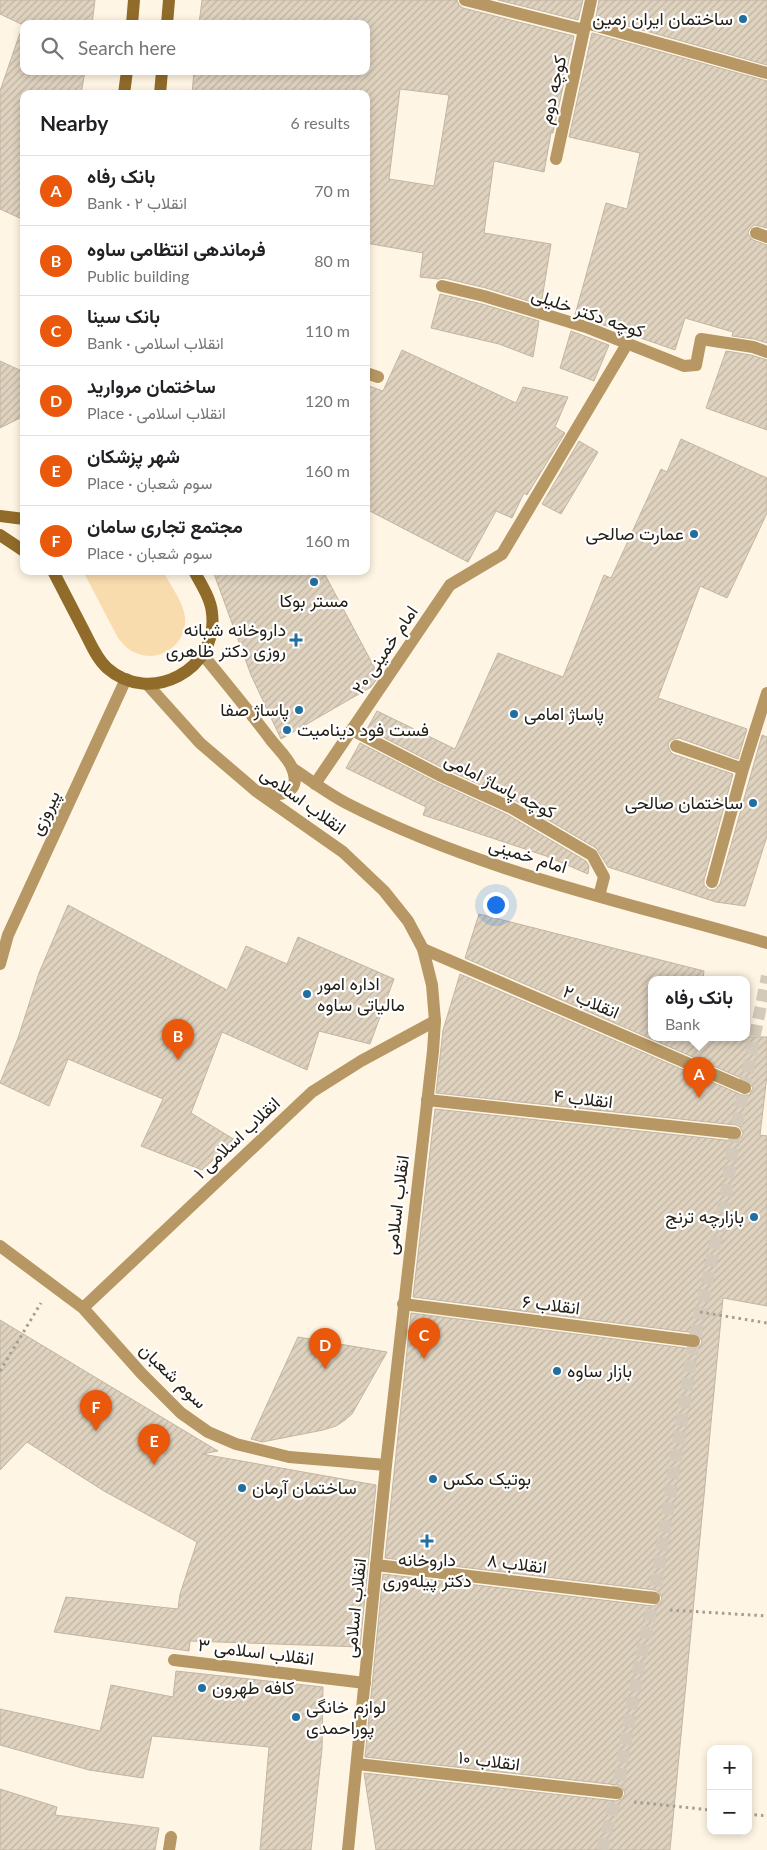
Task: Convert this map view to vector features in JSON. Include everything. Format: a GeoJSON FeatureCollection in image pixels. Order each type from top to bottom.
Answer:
{"type":"FeatureCollection","features":[{"type":"Feature","properties":{"kind":"main road"},"geometry":{"type":"LineString","coordinates":[[132,20],[134,0]]}},
{"type":"Feature","properties":{"kind":"main road"},"geometry":{"type":"LineString","coordinates":[[167,20],[169,0]]}},
{"type":"Feature","properties":{"kind":"main road"},"geometry":{"type":"LineString","coordinates":[[125,90],[126,75]]}},
{"type":"Feature","properties":{"kind":"main road"},"geometry":{"type":"LineString","coordinates":[[160,90],[162,75]]}},
{"type":"Feature","properties":{"kind":"main road"},"geometry":{"type":"LineString","coordinates":[[0,516],[20,518]]}},
{"type":"Feature","properties":{"kind":"main road"},"geometry":{"type":"LineString","coordinates":[[0,535],[20,548]]}},
{"type":"Feature","properties":{"kind":"main road"},"geometry":{"type":"LineString","coordinates":[[54,575],[95,652],[107,668],[126,679],[147,684],[169,681],[188,671],[203,655],[211,634],[212,613],[206,594],[196,575]]}},
{"type":"Feature","properties":{"kind":"street"},"geometry":{"type":"LineString","coordinates":[[466,0],[585,27],[767,74]]}},
{"type":"Feature","properties":{"kind":"street","name":"کوچه دوم"},"geometry":{"type":"LineString","coordinates":[[556,158],[591,0]]}},
{"type":"Feature","properties":{"kind":"street","name":"کوچه دکتر خلیلی"},"geometry":{"type":"LineString","coordinates":[[442,286],[484,296],[586,327],[684,366],[696,365],[701,339],[753,347],[767,352]]}},
{"type":"Feature","properties":{"kind":"street","name":"امام خمینی ۲۰"},"geometry":{"type":"LineString","coordinates":[[315,784],[450,585],[502,554],[627,344]]}},
{"type":"Feature","properties":{"kind":"street","name":"امام خمینی"},"geometry":{"type":"LineString","coordinates":[[203,655],[253,716],[292,768],[344,802],[397,828],[453,851],[598,896],[767,943]]}},
{"type":"Feature","properties":{"kind":"street","name":"پیروزی"},"geometry":{"type":"LineString","coordinates":[[0,964],[4,934],[126,679]]}},
{"type":"Feature","properties":{"kind":"street","name":"انقلاب اسلامی"},"geometry":{"type":"LineString","coordinates":[[147,684],[200,743],[256,791],[350,858],[384,891],[408,920],[423,948],[432,985],[435,1021],[386,1465],[348,1850]]}},
{"type":"Feature","properties":{"kind":"street"},"geometry":{"type":"LineString","coordinates":[[712,882],[743,769],[767,693]]}},
{"type":"Feature","properties":{"kind":"street","name":"کوچه پاساژ امامی"},"geometry":{"type":"LineString","coordinates":[[352,730],[439,775],[512,808],[592,855],[604,877],[598,896]]}},
{"type":"Feature","properties":{"kind":"street"},"geometry":{"type":"LineString","coordinates":[[676,746],[743,769]]}},
{"type":"Feature","properties":{"kind":"street"},"geometry":{"type":"LineString","coordinates":[[256,791],[272,795],[284,794],[291,790],[295,781],[292,768]]}},
{"type":"Feature","properties":{"kind":"street","name":"انقلاب ۲"},"geometry":{"type":"LineString","coordinates":[[423,948],[745,1088]]}},
{"type":"Feature","properties":{"kind":"street","name":"انقلاب اسلامی ۱"},"geometry":{"type":"LineString","coordinates":[[83,1308],[312,1092],[361,1061],[435,1021]]}},
{"type":"Feature","properties":{"kind":"street","name":"انقلاب ۴"},"geometry":{"type":"LineString","coordinates":[[426,1100],[735,1133]]}},
{"type":"Feature","properties":{"kind":"street","name":"سوم شعبان"},"geometry":{"type":"LineString","coordinates":[[0,1246],[83,1308],[142,1374],[181,1413],[208,1432],[236,1444],[288,1457],[386,1465]]}},
{"type":"Feature","properties":{"kind":"street","name":"انقلاب ۶"},"geometry":{"type":"LineString","coordinates":[[403,1304],[694,1341]]}},
{"type":"Feature","properties":{"kind":"street","name":"انقلاب ۸"},"geometry":{"type":"LineString","coordinates":[[376,1565],[654,1598]]}},
{"type":"Feature","properties":{"kind":"street","name":"انقلاب اسلامی ۳"},"geometry":{"type":"LineString","coordinates":[[174,1660],[365,1683]]}},
{"type":"Feature","properties":{"kind":"street","name":"انقلاب ۱۰"},"geometry":{"type":"LineString","coordinates":[[357,1764],[621,1797]]}},
{"type":"Feature","properties":{"kind":"street"},"geometry":{"type":"LineString","coordinates":[[169,1850],[171,1837]]}},
{"type":"Feature","properties":{"kind":"path"},"geometry":{"type":"LineString","coordinates":[[0,1371],[50,1284]]}},
{"type":"Feature","properties":{"kind":"path"},"geometry":{"type":"LineString","coordinates":[[700,1312],[767,1322]]}},
{"type":"Feature","properties":{"kind":"path"},"geometry":{"type":"LineString","coordinates":[[661,1610],[767,1616]]}},
{"type":"Feature","properties":{"kind":"path"},"geometry":{"type":"LineString","coordinates":[[621,1797],[707,1809]]}},
{"type":"Feature","properties":{"kind":"path"},"geometry":{"type":"LineString","coordinates":[[752,1814],[767,1816]]}},
{"type":"Feature","properties":{"kind":"shaded area"},"geometry":{"type":"Polygon","coordinates":[[[85,575],[165,575],[184,611],[185,626],[177,643],[163,653],[145,656],[128,649],[118,638],[85,575]]]}},
{"type":"Feature","properties":{"kind":"building"},"geometry":{"type":"Polygon","coordinates":[[[0,0],[95,0],[92,20],[20,20],[20,24],[0,14],[0,0]]]}},
{"type":"Feature","properties":{"kind":"building"},"geometry":{"type":"Polygon","coordinates":[[[202,0],[457,0],[463,8],[574,36],[553,133],[551,133],[544,172],[494,161],[484,233],[551,244],[541,305],[486,288],[444,278],[420,277],[423,253],[370,244],[370,90],[192,90],[194,75],[370,75],[370,20],[200,20],[202,0]],[[400,89],[389,179],[434,186],[449,95],[400,89]]]}},
{"type":"Feature","properties":{"kind":"building"},"geometry":{"type":"Polygon","coordinates":[[[498,0],[583,0],[578,20],[498,0]]]}},
{"type":"Feature","properties":{"kind":"building"},"geometry":{"type":"Polygon","coordinates":[[[599,0],[767,0],[767,65],[596,17],[599,0]]]}},
{"type":"Feature","properties":{"kind":"building"},"geometry":{"type":"Polygon","coordinates":[[[20,33],[20,75],[84,75],[82,90],[20,90],[20,218],[0,209],[0,91],[20,33]]]}},
{"type":"Feature","properties":{"kind":"building"},"geometry":{"type":"Polygon","coordinates":[[[592,33],[767,81],[767,228],[754,225],[748,234],[753,240],[767,245],[767,343],[732,336],[733,332],[685,318],[675,350],[575,315],[606,203],[627,209],[640,153],[569,137],[592,33]]]}},
{"type":"Feature","properties":{"kind":"building"},"geometry":{"type":"Polygon","coordinates":[[[440,294],[539,321],[533,357],[499,344],[431,328],[440,294]]]}},
{"type":"Feature","properties":{"kind":"building"},"geometry":{"type":"Polygon","coordinates":[[[571,331],[609,345],[594,381],[560,368],[571,331]]]}},
{"type":"Feature","properties":{"kind":"building"},"geometry":{"type":"Polygon","coordinates":[[[402,350],[516,403],[523,387],[568,397],[555,427],[565,433],[527,495],[524,493],[512,518],[496,511],[468,562],[370,511],[370,386],[383,391],[402,350]]]}},
{"type":"Feature","properties":{"kind":"building"},"geometry":{"type":"Polygon","coordinates":[[[726,351],[767,360],[767,430],[706,408],[726,351]]]}},
{"type":"Feature","properties":{"kind":"building"},"geometry":{"type":"Polygon","coordinates":[[[0,361],[20,370],[20,418],[0,428],[0,361]]]}},
{"type":"Feature","properties":{"kind":"building"},"geometry":{"type":"Polygon","coordinates":[[[681,439],[767,478],[767,513],[727,598],[700,586],[658,698],[747,729],[738,759],[679,738],[671,740],[668,744],[673,754],[733,774],[704,880],[704,885],[709,890],[715,890],[720,884],[762,735],[767,737],[767,836],[745,906],[716,902],[608,867],[596,848],[516,801],[443,768],[367,729],[377,711],[455,749],[498,653],[563,677],[604,575],[611,578],[661,469],[667,472],[681,439]]]}},
{"type":"Feature","properties":{"kind":"building"},"geometry":{"type":"Polygon","coordinates":[[[579,441],[598,452],[561,514],[542,504],[579,441]]]}},
{"type":"Feature","properties":{"kind":"building"},"geometry":{"type":"Polygon","coordinates":[[[214,575],[325,575],[379,676],[371,687],[281,739],[251,675],[214,575]]]}},
{"type":"Feature","properties":{"kind":"building"},"geometry":{"type":"Polygon","coordinates":[[[360,743],[436,782],[508,815],[586,861],[589,866],[588,874],[546,856],[423,815],[426,807],[346,768],[360,743]]]}},
{"type":"Feature","properties":{"kind":"building"},"geometry":{"type":"Polygon","coordinates":[[[68,905],[227,990],[246,946],[287,964],[298,937],[394,979],[370,1044],[319,1031],[307,1070],[222,1032],[191,1113],[235,1140],[202,1170],[141,1146],[163,1099],[68,1059],[49,1106],[0,1083],[18,1038],[39,973],[68,905]]]}},
{"type":"Feature","properties":{"kind":"building","name":"بازار ساوه"},"geometry":{"type":"Polygon","coordinates":[[[479,914],[704,971],[703,976],[648,976],[648,1038],[465,958],[479,914]]]}},
{"type":"Feature","properties":{"kind":"building","name":"بازار ساوه"},"geometry":{"type":"Polygon","coordinates":[[[460,974],[742,1095],[749,1095],[753,1088],[748,1081],[656,1041],[750,1041],[750,1037],[767,1037],[767,1075],[760,1135],[767,1136],[767,1306],[723,1298],[670,1850],[376,1850],[364,1773],[616,1801],[623,1798],[625,1793],[622,1787],[618,1785],[365,1757],[383,1574],[653,1606],[660,1603],[662,1598],[659,1592],[655,1590],[385,1558],[411,1313],[693,1349],[700,1346],[702,1342],[699,1335],[695,1333],[413,1297],[435,1109],[734,1141],[741,1138],[743,1133],[740,1127],[736,1125],[436,1093],[443,1030],[460,974]]]}},
{"type":"Feature","properties":{"kind":"building"},"geometry":{"type":"Polygon","coordinates":[[[0,1320],[218,1451],[202,1454],[376,1485],[360,1647],[190,1641],[189,1651],[54,1632],[66,1597],[178,1609],[180,1594],[197,1542],[104,1491],[27,1442],[0,1470],[0,1320]]]}},
{"type":"Feature","properties":{"kind":"building"},"geometry":{"type":"Polygon","coordinates":[[[298,1337],[387,1352],[352,1414],[336,1426],[262,1442],[251,1439],[298,1337]]]}},
{"type":"Feature","properties":{"kind":"building"},"geometry":{"type":"Polygon","coordinates":[[[176,1671],[323,1687],[322,1749],[311,1850],[260,1850],[269,1747],[152,1736],[143,1778],[89,1770],[0,1745],[0,1709],[100,1731],[111,1685],[173,1697],[176,1671]]]}},
{"type":"Feature","properties":{"kind":"building"},"geometry":{"type":"Polygon","coordinates":[[[0,1789],[57,1807],[55,1815],[159,1828],[155,1850],[0,1850],[0,1789]]]}},
{"type":"Feature","properties":{"kind":"tunnel"},"geometry":{"type":"LineString","coordinates":[[602,1850],[617,1793],[638,1670],[654,1598],[694,1341],[726,1194],[735,1133],[767,976]]}},
{"type":"Feature","properties":{"kind":"place","name":"ساختمان ایران زمین"},"geometry":{"type":"Point","coordinates":[743,19]}},
{"type":"Feature","properties":{"kind":"place","name":"عمارت صالحی"},"geometry":{"type":"Point","coordinates":[694,534]}},
{"type":"Feature","properties":{"kind":"place","name":"مستر بوکا"},"geometry":{"type":"Point","coordinates":[314,582]}},
{"type":"Feature","properties":{"kind":"place","name":"داروخانه شبانه روزی دکتر ظاهری"},"geometry":{"type":"Point","coordinates":[296,640]}},
{"type":"Feature","properties":{"kind":"place","name":"پاساژ صفا"},"geometry":{"type":"Point","coordinates":[299,710]}},
{"type":"Feature","properties":{"kind":"place","name":"پاساژ امامی"},"geometry":{"type":"Point","coordinates":[514,714]}},
{"type":"Feature","properties":{"kind":"place","name":"فست فود دینامیت"},"geometry":{"type":"Point","coordinates":[287,730]}},
{"type":"Feature","properties":{"kind":"place","name":"ساختمان صالحی"},"geometry":{"type":"Point","coordinates":[753,803]}},
{"type":"Feature","properties":{"kind":"place","name":"اداره امور مالیاتی ساوه"},"geometry":{"type":"Point","coordinates":[307,994]}},
{"type":"Feature","properties":{"kind":"place","name":"فرماندهی انتظامی ساوه"},"geometry":{"type":"Point","coordinates":[178,1060]}},
{"type":"Feature","properties":{"kind":"place","name":"بانک رفاه"},"geometry":{"type":"Point","coordinates":[699,1098]}},
{"type":"Feature","properties":{"kind":"place","name":"بازارچه ترنج"},"geometry":{"type":"Point","coordinates":[754,1217]}},
{"type":"Feature","properties":{"kind":"place","name":"بانک سینا"},"geometry":{"type":"Point","coordinates":[424,1359]}},
{"type":"Feature","properties":{"kind":"place","name":"ساختمان مروارید"},"geometry":{"type":"Point","coordinates":[325,1369]}},
{"type":"Feature","properties":{"kind":"place","name":"بازار ساوه"},"geometry":{"type":"Point","coordinates":[557,1371]}},
{"type":"Feature","properties":{"kind":"place","name":"مجتمع تجاری سامان"},"geometry":{"type":"Point","coordinates":[96,1431]}},
{"type":"Feature","properties":{"kind":"place","name":"شهر پزشکان"},"geometry":{"type":"Point","coordinates":[154,1465]}},
{"type":"Feature","properties":{"kind":"place","name":"بوتیک مکس"},"geometry":{"type":"Point","coordinates":[433,1479]}},
{"type":"Feature","properties":{"kind":"place","name":"ساختمان آرمان"},"geometry":{"type":"Point","coordinates":[242,1488]}},
{"type":"Feature","properties":{"kind":"place","name":"داروخانه دکتر پیله‌وری"},"geometry":{"type":"Point","coordinates":[427,1541]}},
{"type":"Feature","properties":{"kind":"place","name":"کافه طهرون"},"geometry":{"type":"Point","coordinates":[202,1688]}},
{"type":"Feature","properties":{"kind":"place","name":"لوازم خانگی پوراحمدی"},"geometry":{"type":"Point","coordinates":[296,1717]}}]}
